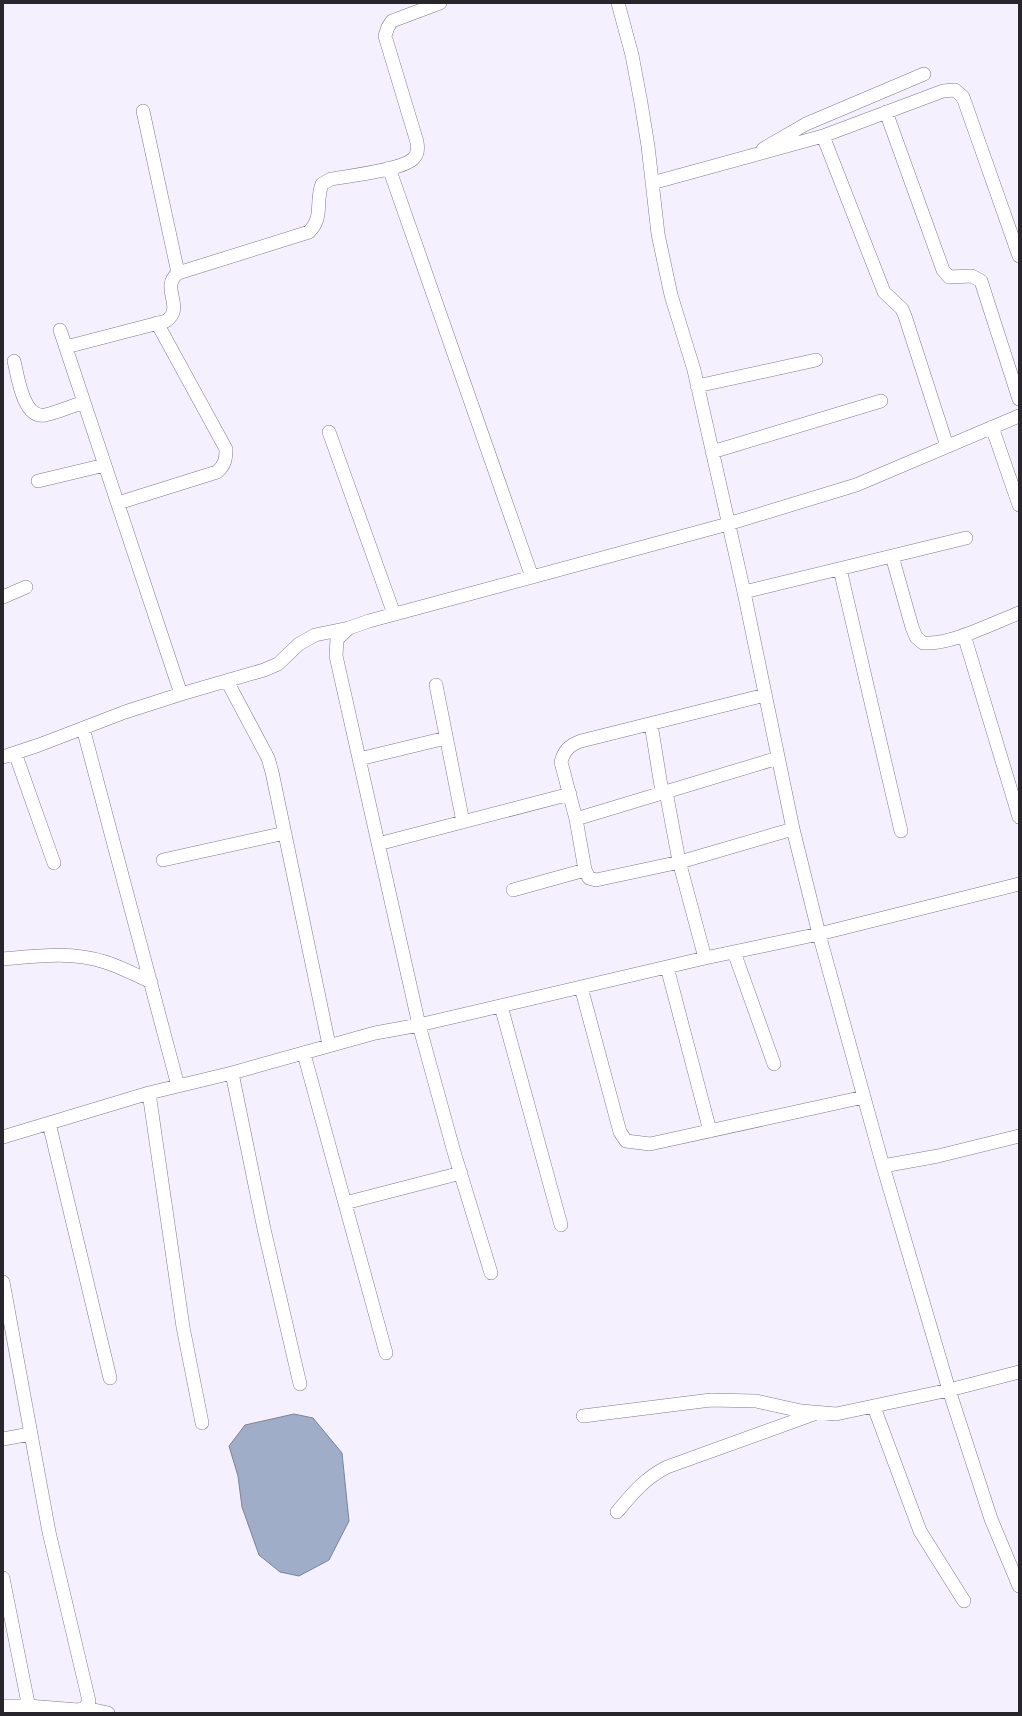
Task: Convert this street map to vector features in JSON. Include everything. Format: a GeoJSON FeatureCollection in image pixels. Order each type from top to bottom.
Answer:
{"type":"FeatureCollection","features":[{"type":"Feature","properties":{"kind":"street"},"geometry":{"type":"LineString","coordinates":[[66,347],[166,321],[171,317],[173,312],[174,302],[170,284],[172,278],[178,273],[309,232],[316,225],[318,217],[319,192],[322,184],[331,179],[389,168],[409,162],[417,155],[418,149],[385,36],[386,30],[392,21],[440,3]]}},
{"type":"Feature","properties":{"kind":"street"},"geometry":{"type":"LineString","coordinates":[[618,3],[634,62],[648,146],[658,234],[671,295],[697,386],[744,592],[793,829],[819,934],[883,1166],[949,1390],[991,1519],[1019,1586]]}},
{"type":"Feature","properties":{"kind":"street"},"geometry":{"type":"LineString","coordinates":[[752,156],[806,124],[924,74]]}},
{"type":"Feature","properties":{"kind":"street"},"geometry":{"type":"LineString","coordinates":[[652,183],[823,136],[950,89],[959,92],[963,97],[1019,256]]}},
{"type":"Feature","properties":{"kind":"street"},"geometry":{"type":"LineString","coordinates":[[143,111],[178,273]]}},
{"type":"Feature","properties":{"kind":"street"},"geometry":{"type":"LineString","coordinates":[[886,112],[943,270],[949,276],[972,276],[980,280],[1019,399]]}},
{"type":"Feature","properties":{"kind":"street"},"geometry":{"type":"LineString","coordinates":[[823,136],[884,292],[902,309],[905,316],[947,446]]}},
{"type":"Feature","properties":{"kind":"street"},"geometry":{"type":"LineString","coordinates":[[389,168],[532,577]]}},
{"type":"Feature","properties":{"kind":"street"},"geometry":{"type":"LineString","coordinates":[[118,503],[217,472],[223,467],[226,458],[226,449],[157,323]]}},
{"type":"Feature","properties":{"kind":"street"},"geometry":{"type":"LineString","coordinates":[[60,330],[181,694]]}},
{"type":"Feature","properties":{"kind":"street"},"geometry":{"type":"LineString","coordinates":[[697,386],[816,360]]}},
{"type":"Feature","properties":{"kind":"street"},"geometry":{"type":"LineString","coordinates":[[14,361],[29,410],[37,414],[44,415],[84,402]]}},
{"type":"Feature","properties":{"kind":"street"},"geometry":{"type":"LineString","coordinates":[[712,452],[881,401]]}},
{"type":"Feature","properties":{"kind":"street"},"geometry":{"type":"LineString","coordinates":[[54,863],[9,755],[181,694],[264,670],[278,664],[299,644],[315,635],[349,628],[394,614],[728,524],[856,485],[1019,416]]}},
{"type":"Feature","properties":{"kind":"street"},"geometry":{"type":"LineString","coordinates":[[992,427],[1019,505]]}},
{"type":"Feature","properties":{"kind":"street"},"geometry":{"type":"LineString","coordinates":[[329,432],[394,614]]}},
{"type":"Feature","properties":{"kind":"street"},"geometry":{"type":"LineString","coordinates":[[38,481],[105,465]]}},
{"type":"Feature","properties":{"kind":"street"},"geometry":{"type":"LineString","coordinates":[[744,592],[966,538]]}},
{"type":"Feature","properties":{"kind":"street"},"geometry":{"type":"LineString","coordinates":[[892,556],[916,637],[923,643],[933,644],[964,635],[1019,613]]}},
{"type":"Feature","properties":{"kind":"street"},"geometry":{"type":"LineString","coordinates":[[840,569],[901,831]]}},
{"type":"Feature","properties":{"kind":"street"},"geometry":{"type":"LineString","coordinates":[[3,597],[26,587]]}},
{"type":"Feature","properties":{"kind":"street"},"geometry":{"type":"LineString","coordinates":[[349,628],[337,639],[336,656],[419,1025],[491,1273]]}},
{"type":"Feature","properties":{"kind":"street"},"geometry":{"type":"LineString","coordinates":[[964,635],[1019,817]]}},
{"type":"Feature","properties":{"kind":"street"},"geometry":{"type":"LineString","coordinates":[[227,681],[268,758],[329,1045]]}},
{"type":"Feature","properties":{"kind":"street"},"geometry":{"type":"LineString","coordinates":[[436,685],[463,822]]}},
{"type":"Feature","properties":{"kind":"street"},"geometry":{"type":"LineString","coordinates":[[765,695],[581,740],[568,748],[563,754],[561,762],[576,819],[585,870],[589,878],[596,880],[680,862],[793,829]]}},
{"type":"Feature","properties":{"kind":"street"},"geometry":{"type":"LineString","coordinates":[[649,724],[652,730],[662,792],[667,798],[680,862],[705,958]]}},
{"type":"Feature","properties":{"kind":"street"},"geometry":{"type":"LineString","coordinates":[[83,728],[178,1086]]}},
{"type":"Feature","properties":{"kind":"street"},"geometry":{"type":"LineString","coordinates":[[359,759],[446,738]]}},
{"type":"Feature","properties":{"kind":"street"},"geometry":{"type":"LineString","coordinates":[[576,819],[778,758]]}},
{"type":"Feature","properties":{"kind":"street"},"geometry":{"type":"LineString","coordinates":[[378,844],[570,794]]}},
{"type":"Feature","properties":{"kind":"street"},"geometry":{"type":"LineString","coordinates":[[163,860],[285,833]]}},
{"type":"Feature","properties":{"kind":"street"},"geometry":{"type":"LineString","coordinates":[[513,890],[585,870]]}},
{"type":"Feature","properties":{"kind":"street"},"geometry":{"type":"LineString","coordinates":[[3,1137],[149,1093],[304,1054],[329,1045],[376,1033],[419,1025],[705,958],[819,934],[1019,884]]}},
{"type":"Feature","properties":{"kind":"street"},"geometry":{"type":"LineString","coordinates":[[734,952],[774,1064]]}},
{"type":"Feature","properties":{"kind":"street"},"geometry":{"type":"LineString","coordinates":[[3,959],[45,956],[84,957],[106,962],[151,982]]}},
{"type":"Feature","properties":{"kind":"street"},"geometry":{"type":"LineString","coordinates":[[668,967],[710,1130]]}},
{"type":"Feature","properties":{"kind":"street"},"geometry":{"type":"LineString","coordinates":[[581,987],[620,1132],[626,1141],[650,1144],[864,1097]]}},
{"type":"Feature","properties":{"kind":"street"},"geometry":{"type":"LineString","coordinates":[[502,1006],[562,1225]]}},
{"type":"Feature","properties":{"kind":"street"},"geometry":{"type":"LineString","coordinates":[[304,1054],[386,1353]]}},
{"type":"Feature","properties":{"kind":"street"},"geometry":{"type":"LineString","coordinates":[[232,1073],[264,1229],[300,1384]]}},
{"type":"Feature","properties":{"kind":"street"},"geometry":{"type":"LineString","coordinates":[[149,1093],[183,1328],[202,1423]]}},
{"type":"Feature","properties":{"kind":"street"},"geometry":{"type":"LineString","coordinates":[[49,1123],[110,1378]]}},
{"type":"Feature","properties":{"kind":"street"},"geometry":{"type":"LineString","coordinates":[[883,1166],[938,1156],[1019,1136]]}},
{"type":"Feature","properties":{"kind":"street"},"geometry":{"type":"LineString","coordinates":[[345,1203],[461,1172]]}},
{"type":"Feature","properties":{"kind":"street"},"geometry":{"type":"LineString","coordinates":[[3,1282],[49,1532],[88,1694],[89,1701],[85,1708]]}},
{"type":"Feature","properties":{"kind":"street"},"geometry":{"type":"LineString","coordinates":[[583,1416],[728,1399],[756,1401],[801,1411],[836,1414],[949,1390],[1019,1372]]}},
{"type":"Feature","properties":{"kind":"street"},"geometry":{"type":"LineString","coordinates":[[874,1406],[920,1530],[964,1601]]}},
{"type":"Feature","properties":{"kind":"street"},"geometry":{"type":"LineString","coordinates":[[617,1512],[634,1491],[653,1474],[817,1413]]}},
{"type":"Feature","properties":{"kind":"street"},"geometry":{"type":"LineString","coordinates":[[3,1439],[30,1434]]}},
{"type":"Feature","properties":{"kind":"street"},"geometry":{"type":"LineString","coordinates":[[3,1578],[6,1605],[29,1710]]}},
{"type":"Feature","properties":{"kind":"street"},"geometry":{"type":"LineString","coordinates":[[3,1706],[29,1710],[78,1710],[85,1708],[108,1713]]}},
{"type":"Feature","properties":{"kind":"water"},"geometry":{"type":"Polygon","coordinates":[[[294,1414],[313,1418],[342,1453],[349,1521],[329,1560],[299,1576],[280,1572],[259,1555],[242,1507],[238,1476],[229,1446],[245,1425],[294,1414]]]}}]}
